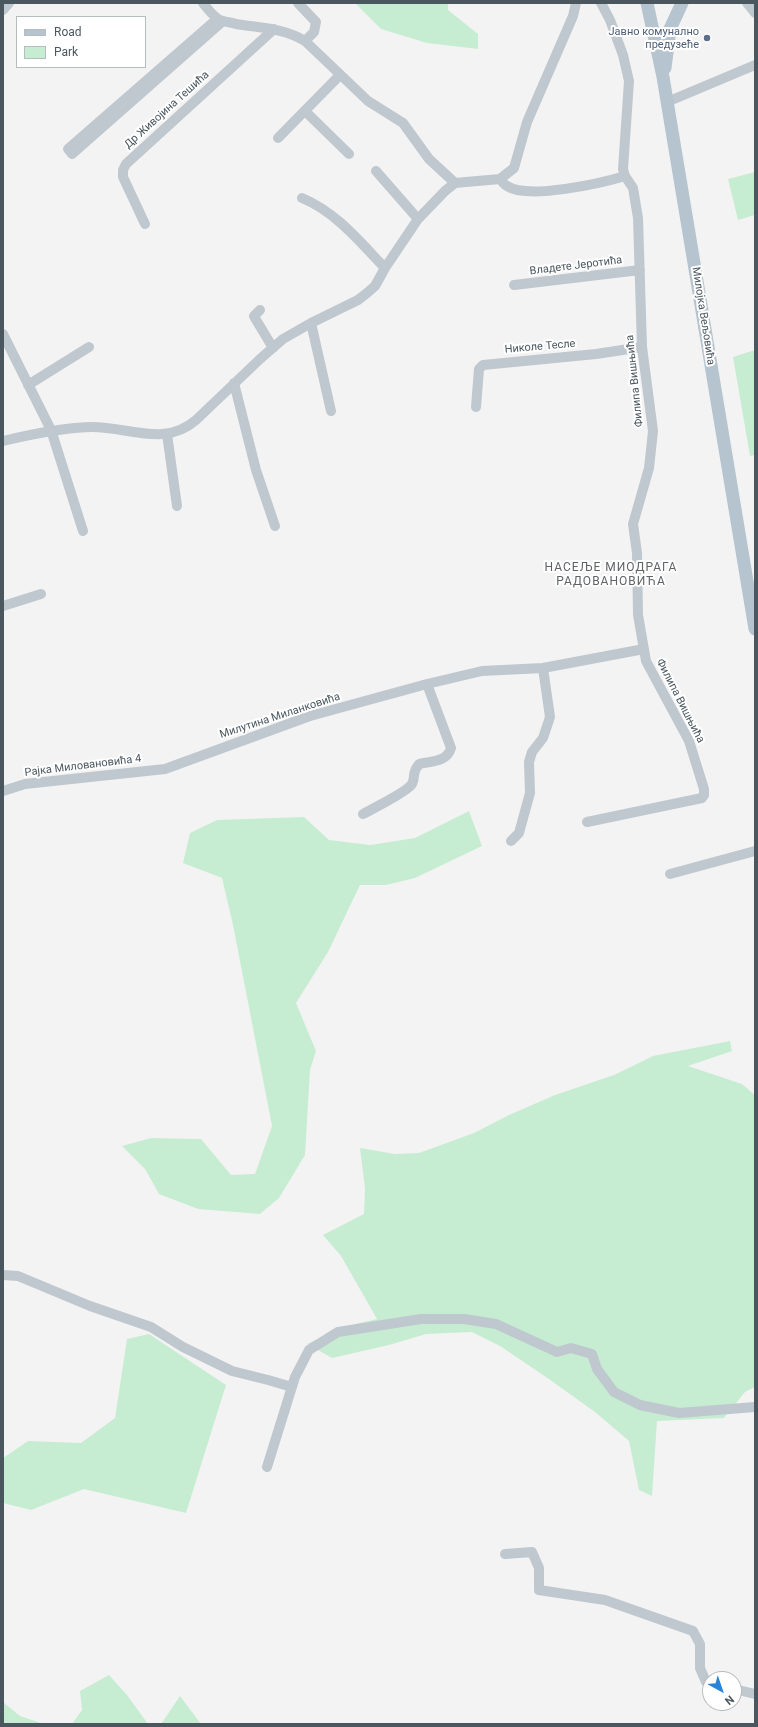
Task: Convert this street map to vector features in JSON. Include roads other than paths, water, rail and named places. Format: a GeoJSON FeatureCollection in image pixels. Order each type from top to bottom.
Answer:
{"type":"FeatureCollection","features":[{"type":"Feature","properties":{"kind":"main road","name":"Милојка Вељовића"},"geometry":{"type":"LineString","coordinates":[[647,3],[663,77],[755,629]]}},
{"type":"Feature","properties":{"kind":"main road"},"geometry":{"type":"LineString","coordinates":[[663,77],[667,64],[668,37],[670,29],[682,3]]}},
{"type":"Feature","properties":{"kind":"street"},"geometry":{"type":"LineString","coordinates":[[3,10],[9,3]]}},
{"type":"Feature","properties":{"kind":"street"},"geometry":{"type":"LineString","coordinates":[[203,3],[220,20],[274,29],[294,34],[305,41],[368,101],[403,122],[429,159],[454,183]]}},
{"type":"Feature","properties":{"kind":"street"},"geometry":{"type":"LineString","coordinates":[[298,3],[316,22],[314,32],[305,41]]}},
{"type":"Feature","properties":{"kind":"street"},"geometry":{"type":"LineString","coordinates":[[3,441],[51,430],[109,427],[140,433],[167,434],[177,432],[187,428],[234,383],[284,339],[311,323],[358,300],[375,286],[385,268],[418,219],[454,183],[500,179],[514,168],[527,122],[573,16],[576,3]]}},
{"type":"Feature","properties":{"kind":"street","name":"Филипа Вишњића"},"geometry":{"type":"LineString","coordinates":[[587,822],[702,798],[704,795],[704,789],[689,741],[646,661],[638,615],[637,553],[633,524],[649,468],[653,431],[642,347],[638,218],[633,188],[625,176],[623,169],[629,81],[623,55],[610,20],[600,3]]}},
{"type":"Feature","properties":{"kind":"street"},"geometry":{"type":"LineString","coordinates":[[748,3],[755,13]]}},
{"type":"Feature","properties":{"kind":"street"},"geometry":{"type":"LineString","coordinates":[[220,20],[72,154],[68,150],[220,20]]}},
{"type":"Feature","properties":{"kind":"street","name":"Др Живојина Тешића"},"geometry":{"type":"LineString","coordinates":[[145,224],[123,176],[123,170],[126,164],[274,29]]}},
{"type":"Feature","properties":{"kind":"street"},"geometry":{"type":"LineString","coordinates":[[667,102],[755,66]]}},
{"type":"Feature","properties":{"kind":"street"},"geometry":{"type":"LineString","coordinates":[[278,138],[306,112],[340,75]]}},
{"type":"Feature","properties":{"kind":"street"},"geometry":{"type":"LineString","coordinates":[[306,112],[349,154]]}},
{"type":"Feature","properties":{"kind":"street"},"geometry":{"type":"LineString","coordinates":[[376,171],[418,219]]}},
{"type":"Feature","properties":{"kind":"street"},"geometry":{"type":"LineString","coordinates":[[500,179],[507,186],[515,189],[546,191],[604,183],[625,176]]}},
{"type":"Feature","properties":{"kind":"street"},"geometry":{"type":"LineString","coordinates":[[302,198],[320,206],[340,221],[385,268]]}},
{"type":"Feature","properties":{"kind":"street","name":"Владете Јеротића"},"geometry":{"type":"LineString","coordinates":[[514,285],[640,270]]}},
{"type":"Feature","properties":{"kind":"street"},"geometry":{"type":"LineString","coordinates":[[260,310],[254,316],[273,348]]}},
{"type":"Feature","properties":{"kind":"street"},"geometry":{"type":"LineString","coordinates":[[311,323],[331,411]]}},
{"type":"Feature","properties":{"kind":"street"},"geometry":{"type":"LineString","coordinates":[[3,334],[51,430],[83,531]]}},
{"type":"Feature","properties":{"kind":"street"},"geometry":{"type":"LineString","coordinates":[[28,385],[89,347]]}},
{"type":"Feature","properties":{"kind":"street","name":"Николе Тесле"},"geometry":{"type":"LineString","coordinates":[[476,407],[480,369],[483,365],[596,354],[642,347]]}},
{"type":"Feature","properties":{"kind":"street"},"geometry":{"type":"LineString","coordinates":[[234,383],[256,470],[275,526]]}},
{"type":"Feature","properties":{"kind":"street"},"geometry":{"type":"LineString","coordinates":[[167,434],[177,506]]}},
{"type":"Feature","properties":{"kind":"street"},"geometry":{"type":"LineString","coordinates":[[3,606],[41,594]]}},
{"type":"Feature","properties":{"kind":"street","name":"Милутина Миланковића"},"geometry":{"type":"LineString","coordinates":[[166,769],[310,716],[427,684],[482,672],[543,668],[644,649]]}},
{"type":"Feature","properties":{"kind":"street"},"geometry":{"type":"LineString","coordinates":[[511,841],[519,833],[530,793],[529,762],[532,752],[543,738],[550,717],[543,668]]}},
{"type":"Feature","properties":{"kind":"street"},"geometry":{"type":"LineString","coordinates":[[362,814],[405,791],[412,784],[414,770],[419,764],[443,759],[449,754],[451,748],[427,684]]}},
{"type":"Feature","properties":{"kind":"street","name":"Рајка Миловановића 4"},"geometry":{"type":"LineString","coordinates":[[3,791],[26,784],[166,769]]}},
{"type":"Feature","properties":{"kind":"street"},"geometry":{"type":"LineString","coordinates":[[670,874],[755,851]]}},
{"type":"Feature","properties":{"kind":"street"},"geometry":{"type":"LineString","coordinates":[[3,1275],[18,1276],[90,1306],[151,1327],[183,1347],[232,1371],[292,1387]]}},
{"type":"Feature","properties":{"kind":"street"},"geometry":{"type":"LineString","coordinates":[[267,1467],[295,1377],[309,1350],[338,1332],[421,1319],[464,1319],[496,1324],[557,1352],[571,1348],[592,1354],[596,1369],[614,1392],[640,1405],[679,1413],[755,1407]]}},
{"type":"Feature","properties":{"kind":"street"},"geometry":{"type":"LineString","coordinates":[[505,1554],[532,1552],[540,1568],[539,1590],[605,1600],[693,1631],[700,1644],[700,1668],[702,1673]]}},
{"type":"Feature","properties":{"kind":"street"},"geometry":{"type":"LineString","coordinates":[[742,1691],[755,1694]]}},
{"type":"Feature","properties":{"kind":"place","name":"Јавно комунално предузеће"},"geometry":{"type":"Point","coordinates":[707,38]}},
{"type":"Feature","properties":{"kind":"district","name":"НАСЕЉЕ МИОДРАГА РАДОВАНОВИЋА"},"geometry":{"type":"Point","coordinates":[611,575]}}]}
